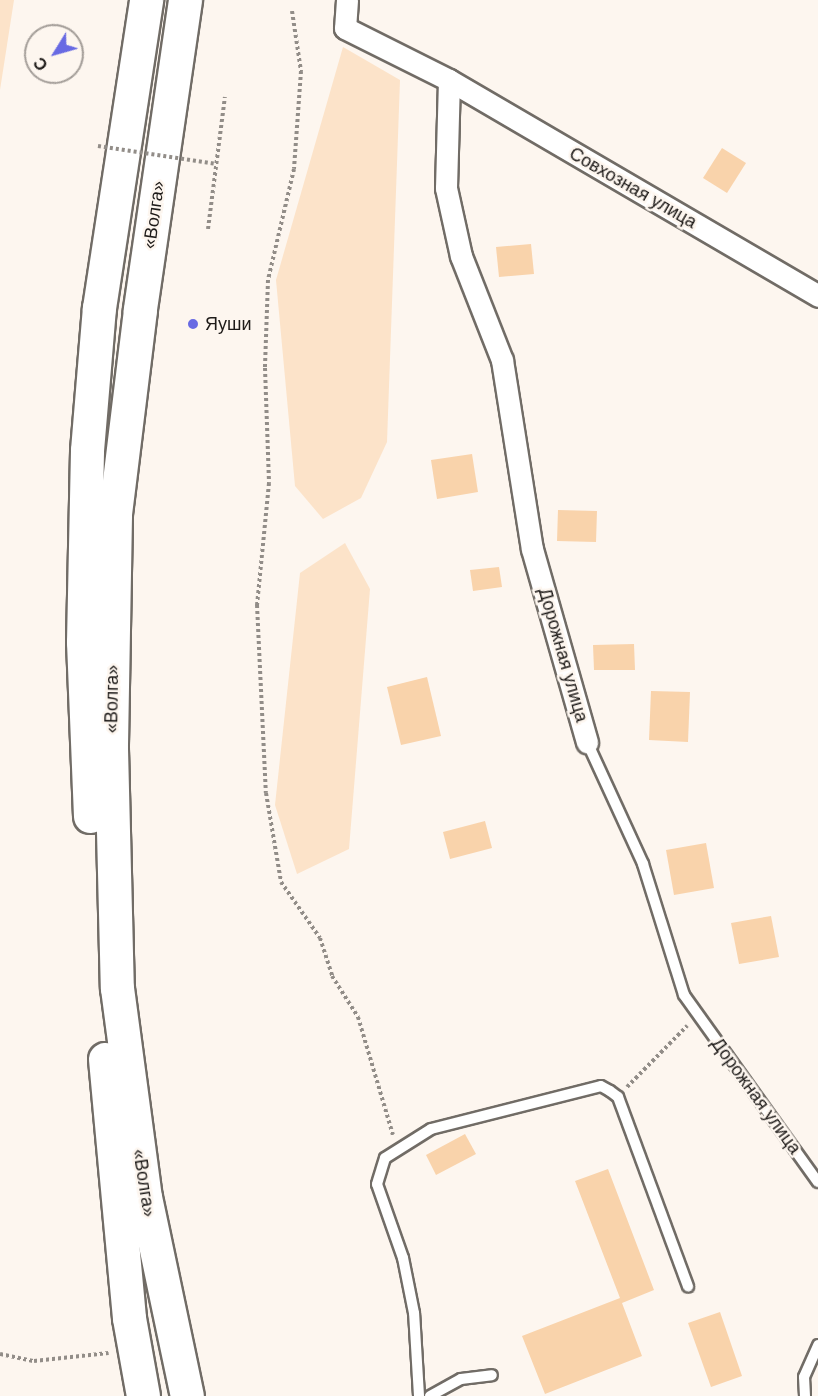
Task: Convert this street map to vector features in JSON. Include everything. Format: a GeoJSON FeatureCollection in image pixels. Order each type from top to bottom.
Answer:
{"type":"FeatureCollection","features":[{"type":"Feature","properties":{"kind":"highway"},"geometry":{"type":"LineString","coordinates":[[143,1396],[134,1350],[96,958],[83,642],[87,450],[99,308],[147,0]]}},
{"type":"Feature","properties":{"kind":"highway","name":"«Волга»"},"geometry":{"type":"LineString","coordinates":[[185,0],[140,309],[115,515],[111,749],[117,988],[145,1197],[187,1396]]}},
{"type":"Feature","properties":{"kind":"street","name":"Совхозная улица"},"geometry":{"type":"LineString","coordinates":[[347,0],[345,28],[449,80],[818,296]]}},
{"type":"Feature","properties":{"kind":"street","name":"Дорожная улица"},"geometry":{"type":"LineString","coordinates":[[449,80],[446,188],[461,256],[502,360],[532,549],[587,742]]}},
{"type":"Feature","properties":{"kind":"lane","name":"Дорожная улица"},"geometry":{"type":"LineString","coordinates":[[587,742],[643,864],[684,995],[818,1182]]}},
{"type":"Feature","properties":{"kind":"lane"},"geometry":{"type":"LineString","coordinates":[[419,1396],[414,1313],[405,1269],[377,1184],[385,1158],[396,1148],[456,1120],[601,1086],[618,1097],[688,1286]]}},
{"type":"Feature","properties":{"kind":"lane"},"geometry":{"type":"LineString","coordinates":[[805,1396],[804,1377],[818,1345]]}},
{"type":"Feature","properties":{"kind":"lane"},"geometry":{"type":"LineString","coordinates":[[430,1396],[461,1379],[492,1375]]}},
{"type":"Feature","properties":{"kind":"path"},"geometry":{"type":"LineString","coordinates":[[292,11],[301,71],[294,169],[268,280],[265,368],[269,483],[257,605],[266,793],[281,882],[320,938],[332,976],[358,1017],[396,1148]]}},
{"type":"Feature","properties":{"kind":"path"},"geometry":{"type":"LineString","coordinates":[[208,229],[225,97]]}},
{"type":"Feature","properties":{"kind":"path"},"geometry":{"type":"LineString","coordinates":[[98,146],[217,164]]}},
{"type":"Feature","properties":{"kind":"path"},"geometry":{"type":"LineString","coordinates":[[618,1097],[698,1015]]}},
{"type":"Feature","properties":{"kind":"path"},"geometry":{"type":"LineString","coordinates":[[0,1354],[34,1361],[134,1350]]}},
{"type":"Feature","properties":{"kind":"shaded area"},"geometry":{"type":"Polygon","coordinates":[[[0,0],[14,0],[0,90],[0,0]]]}},
{"type":"Feature","properties":{"kind":"shaded area"},"geometry":{"type":"Polygon","coordinates":[[[343,47],[400,80],[387,442],[361,498],[323,519],[295,486],[276,280],[343,47]]]}},
{"type":"Feature","properties":{"kind":"shaded area"},"geometry":{"type":"Polygon","coordinates":[[[345,543],[370,589],[349,849],[297,874],[275,805],[300,573],[345,543]]]}},
{"type":"Feature","properties":{"kind":"building"},"geometry":{"type":"Polygon","coordinates":[[[722,148],[746,163],[727,193],[703,178],[722,148]]]}},
{"type":"Feature","properties":{"kind":"building"},"geometry":{"type":"Polygon","coordinates":[[[531,244],[534,274],[499,277],[496,247],[531,244]]]}},
{"type":"Feature","properties":{"kind":"building"},"geometry":{"type":"Polygon","coordinates":[[[472,454],[478,492],[437,499],[431,460],[472,454]]]}},
{"type":"Feature","properties":{"kind":"building"},"geometry":{"type":"Polygon","coordinates":[[[558,510],[597,511],[596,542],[557,541],[558,510]]]}},
{"type":"Feature","properties":{"kind":"building"},"geometry":{"type":"Polygon","coordinates":[[[499,567],[502,587],[473,591],[470,570],[499,567]]]}},
{"type":"Feature","properties":{"kind":"building"},"geometry":{"type":"Polygon","coordinates":[[[634,644],[635,670],[594,670],[593,645],[634,644]]]}},
{"type":"Feature","properties":{"kind":"building"},"geometry":{"type":"Polygon","coordinates":[[[427,677],[441,736],[401,745],[387,687],[427,677]]]}},
{"type":"Feature","properties":{"kind":"building"},"geometry":{"type":"Polygon","coordinates":[[[651,691],[690,692],[688,742],[649,740],[651,691]]]}},
{"type":"Feature","properties":{"kind":"building"},"geometry":{"type":"Polygon","coordinates":[[[485,821],[492,848],[450,859],[443,832],[485,821]]]}},
{"type":"Feature","properties":{"kind":"building"},"geometry":{"type":"Polygon","coordinates":[[[706,843],[714,888],[674,895],[666,850],[706,843]]]}},
{"type":"Feature","properties":{"kind":"building"},"geometry":{"type":"Polygon","coordinates":[[[771,916],[779,957],[739,964],[731,923],[771,916]]]}},
{"type":"Feature","properties":{"kind":"building"},"geometry":{"type":"Polygon","coordinates":[[[465,1134],[476,1154],[436,1175],[426,1155],[465,1134]]]}},
{"type":"Feature","properties":{"kind":"building"},"geometry":{"type":"Polygon","coordinates":[[[608,1169],[654,1290],[622,1303],[642,1356],[545,1394],[522,1336],[620,1298],[575,1181],[608,1169]]]}},
{"type":"Feature","properties":{"kind":"building"},"geometry":{"type":"Polygon","coordinates":[[[720,1312],[742,1376],[711,1387],[688,1323],[720,1312]]]}},
{"type":"Feature","properties":{"kind":"place","name":"Яуши"},"geometry":{"type":"Point","coordinates":[193,324]}}]}
